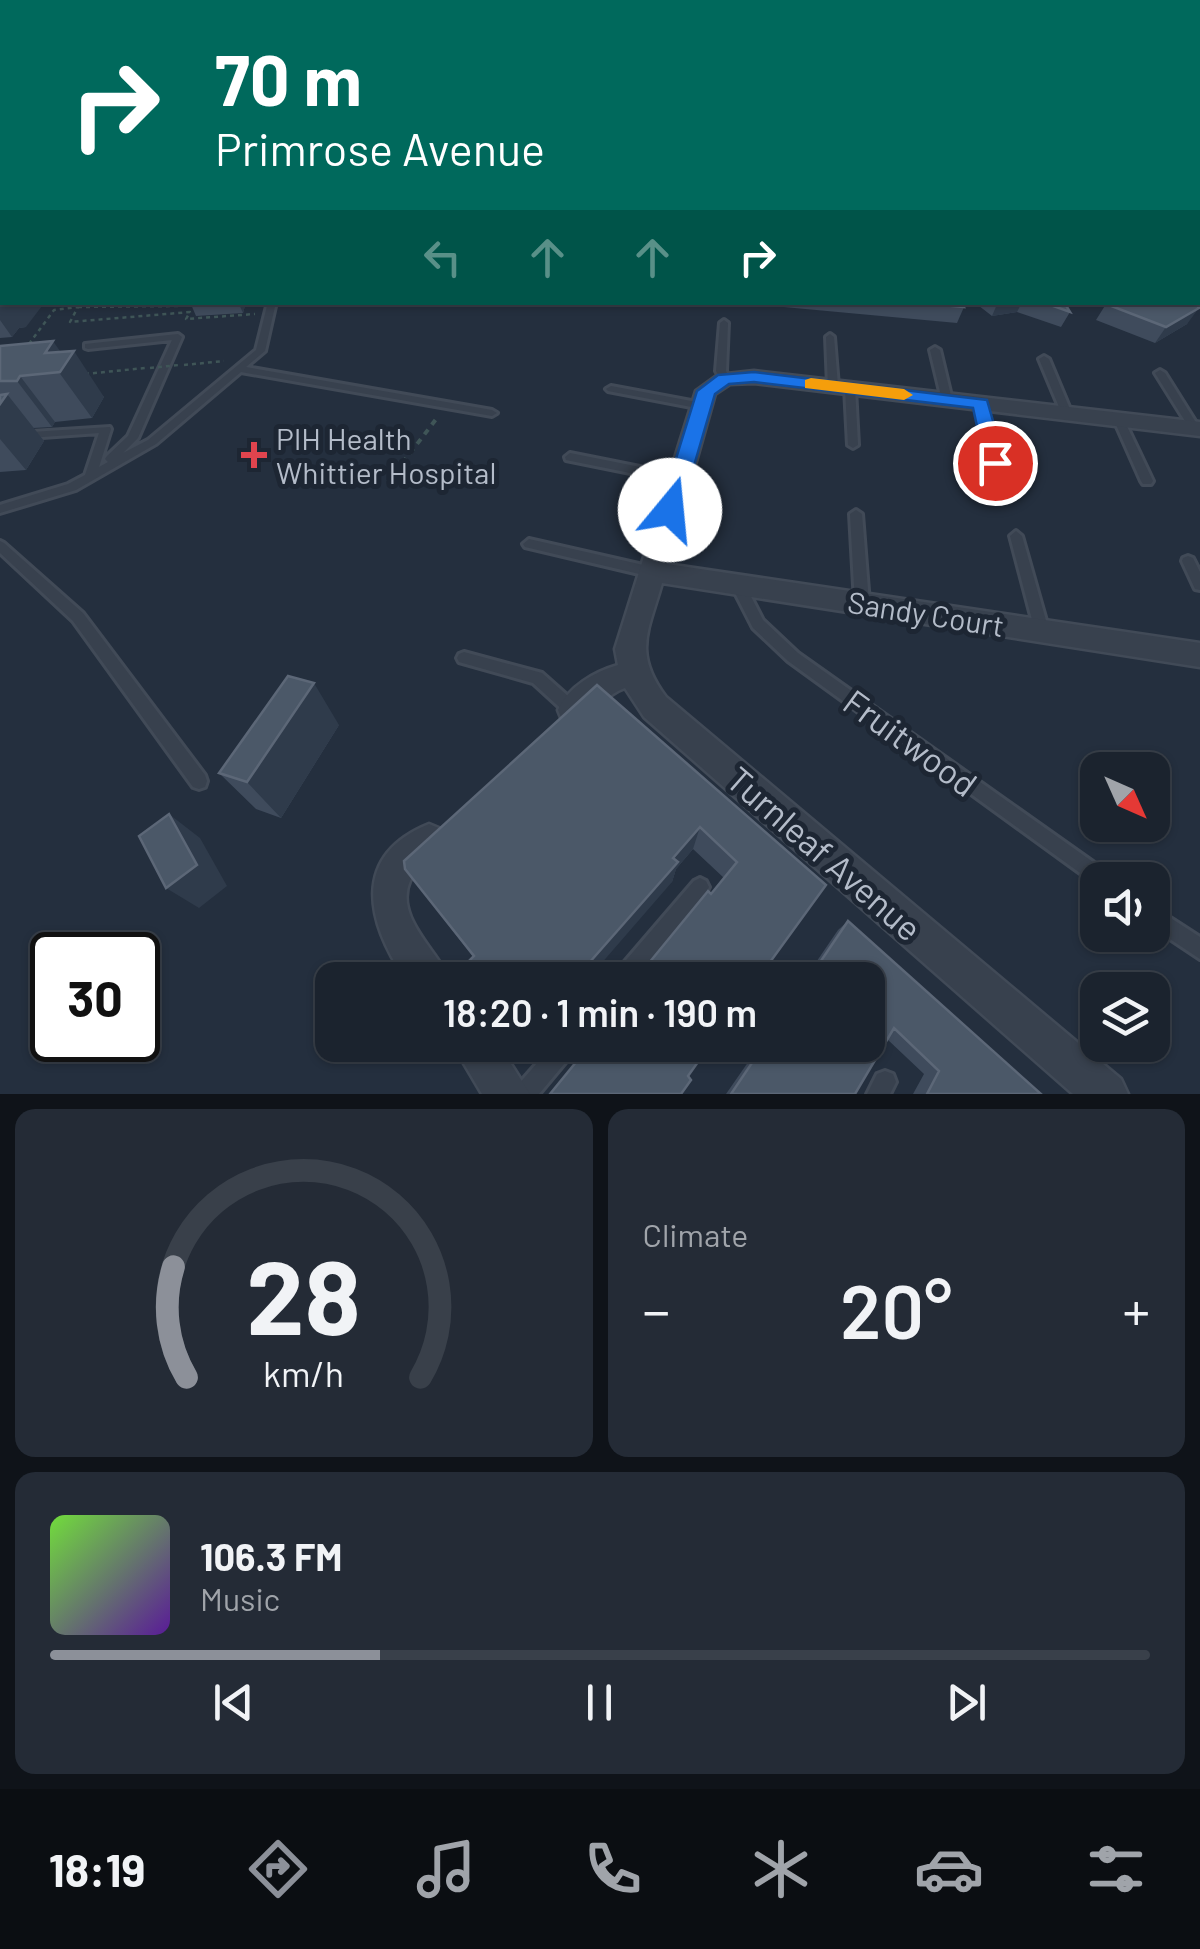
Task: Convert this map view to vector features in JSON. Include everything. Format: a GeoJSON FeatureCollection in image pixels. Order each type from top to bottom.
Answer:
{"type":"FeatureCollection","features":[{"type":"Feature","properties":{"kind":"street"},"geometry":{"type":"LineString","coordinates":[[544,737],[604,682],[634,673],[629,649],[706,391],[724,379],[754,377],[1197,429]]}},
{"type":"Feature","properties":{"kind":"street","name":"Sandy Court"},"geometry":{"type":"LineString","coordinates":[[652,572],[1200,654]]}},
{"type":"Feature","properties":{"kind":"street","name":"Turnleaf Avenue"},"geometry":{"type":"LineString","coordinates":[[634,673],[654,708],[1106,1094]]}},
{"type":"Feature","properties":{"kind":"street"},"geometry":{"type":"LineString","coordinates":[[417,962],[396,932],[390,898],[398,868],[456,816]]}},
{"type":"Feature","properties":{"kind":"street"},"geometry":{"type":"LineString","coordinates":[[486,1062],[508,1094]]}},
{"type":"Feature","properties":{"kind":"lane"},"geometry":{"type":"LineString","coordinates":[[0,508],[72,487],[152,442],[260,351],[271,305]]}},
{"type":"Feature","properties":{"kind":"lane"},"geometry":{"type":"LineString","coordinates":[[724,323],[724,379]]}},
{"type":"Feature","properties":{"kind":"lane"},"geometry":{"type":"LineString","coordinates":[[830,337],[852,445]]}},
{"type":"Feature","properties":{"kind":"lane"},"geometry":{"type":"LineString","coordinates":[[88,346],[178,338],[134,438],[90,478]]}},
{"type":"Feature","properties":{"kind":"lane"},"geometry":{"type":"LineString","coordinates":[[935,350],[947,400]]}},
{"type":"Feature","properties":{"kind":"lane"},"geometry":{"type":"LineString","coordinates":[[1044,359],[1068,414]]}},
{"type":"Feature","properties":{"kind":"lane"},"geometry":{"type":"LineString","coordinates":[[239,365],[492,414]]}},
{"type":"Feature","properties":{"kind":"lane"},"geometry":{"type":"LineString","coordinates":[[1160,374],[1197,429]]}},
{"type":"Feature","properties":{"kind":"lane"},"geometry":{"type":"LineString","coordinates":[[611,389],[702,406]]}},
{"type":"Feature","properties":{"kind":"lane"},"geometry":{"type":"LineString","coordinates":[[981,404],[995,463]]}},
{"type":"Feature","properties":{"kind":"lane"},"geometry":{"type":"LineString","coordinates":[[1119,420],[1148,481]]}},
{"type":"Feature","properties":{"kind":"lane"},"geometry":{"type":"LineString","coordinates":[[0,438],[106,429],[90,478]]}},
{"type":"Feature","properties":{"kind":"lane"},"geometry":{"type":"LineString","coordinates":[[570,458],[680,479]]}},
{"type":"Feature","properties":{"kind":"lane"},"geometry":{"type":"LineString","coordinates":[[856,514],[862,603]]}},
{"type":"Feature","properties":{"kind":"lane"},"geometry":{"type":"LineString","coordinates":[[1016,536],[1042,631]]}},
{"type":"Feature","properties":{"kind":"lane"},"geometry":{"type":"LineString","coordinates":[[529,544],[652,572]]}},
{"type":"Feature","properties":{"kind":"lane"},"geometry":{"type":"LineString","coordinates":[[0,546],[78,617],[199,780]]}},
{"type":"Feature","properties":{"kind":"lane"},"geometry":{"type":"LineString","coordinates":[[1188,561],[1200,585]]}},
{"type":"Feature","properties":{"kind":"lane","name":"Fruitwood"},"geometry":{"type":"LineString","coordinates":[[738,585],[758,624],[794,658],[1080,863]]}},
{"type":"Feature","properties":{"kind":"lane"},"geometry":{"type":"LineString","coordinates":[[464,658],[536,678],[573,710]]}},
{"type":"Feature","properties":{"kind":"lane"},"geometry":{"type":"LineString","coordinates":[[637,962],[700,887]]}},
{"type":"Feature","properties":{"kind":"lane"},"geometry":{"type":"LineString","coordinates":[[1170,928],[1200,949]]}},
{"type":"Feature","properties":{"kind":"lane"},"geometry":{"type":"LineString","coordinates":[[526,1094],[553,1062]]}},
{"type":"Feature","properties":{"kind":"path"},"geometry":{"type":"LineString","coordinates":[[61,309],[63,305]]}},
{"type":"Feature","properties":{"kind":"path"},"geometry":{"type":"LineString","coordinates":[[79,305],[70,322],[190,312],[186,319],[256,314]]}},
{"type":"Feature","properties":{"kind":"path"},"geometry":{"type":"LineString","coordinates":[[36,311],[79,305],[180,306],[177,313]]}},
{"type":"Feature","properties":{"kind":"path"},"geometry":{"type":"LineString","coordinates":[[23,352],[54,310]]}},
{"type":"Feature","properties":{"kind":"path"},"geometry":{"type":"LineString","coordinates":[[76,374],[179,365],[239,365]]}},
{"type":"Feature","properties":{"kind":"path"},"geometry":{"type":"LineString","coordinates":[[388,482],[444,410]]}},
{"type":"Feature","properties":{"kind":"building"},"geometry":{"type":"Polygon","coordinates":[[[1109,305],[1199,308],[1166,327],[1109,305]]]}},
{"type":"Feature","properties":{"kind":"building"},"geometry":{"type":"Polygon","coordinates":[[[53,341],[45,353],[74,351],[60,372],[0,381],[0,346],[53,341]]]}},
{"type":"Feature","properties":{"kind":"building"},"geometry":{"type":"Polygon","coordinates":[[[288,676],[314,683],[247,782],[219,773],[288,676]]]}},
{"type":"Feature","properties":{"kind":"building"},"geometry":{"type":"Polygon","coordinates":[[[597,685],[826,885],[770,962],[650,962],[737,862],[700,827],[673,858],[678,862],[590,962],[468,962],[474,956],[405,869],[404,861],[597,685]]]}},
{"type":"Feature","properties":{"kind":"building"},"geometry":{"type":"Polygon","coordinates":[[[169,814],[197,865],[166,888],[139,836],[169,814]]]}},
{"type":"Feature","properties":{"kind":"building"},"geometry":{"type":"Polygon","coordinates":[[[848,921],[1041,1094],[927,1094],[939,1071],[894,1028],[885,1043],[885,962],[820,962],[848,921]]]}},
{"type":"Feature","properties":{"kind":"building"},"geometry":{"type":"Polygon","coordinates":[[[576,1062],[698,1062],[681,1094],[550,1094],[576,1062]]]}},
{"type":"Feature","properties":{"kind":"building"},"geometry":{"type":"Polygon","coordinates":[[[753,1062],[874,1062],[855,1094],[731,1094],[753,1062]]]}},
{"type":"Feature","properties":{"kind":"slow traffic"},"geometry":{"type":"LineString","coordinates":[[811,384],[904,395]]}},
{"type":"Feature","properties":{"kind":"place","name":"PIH Health Whittier Hospital"},"geometry":{"type":"Point","coordinates":[254,455]}},
{"type":"Feature","properties":{"kind":"route"},"geometry":{"type":"LineString","coordinates":[[670,510],[706,391],[724,379],[754,377],[981,404],[995,463]]}}]}
